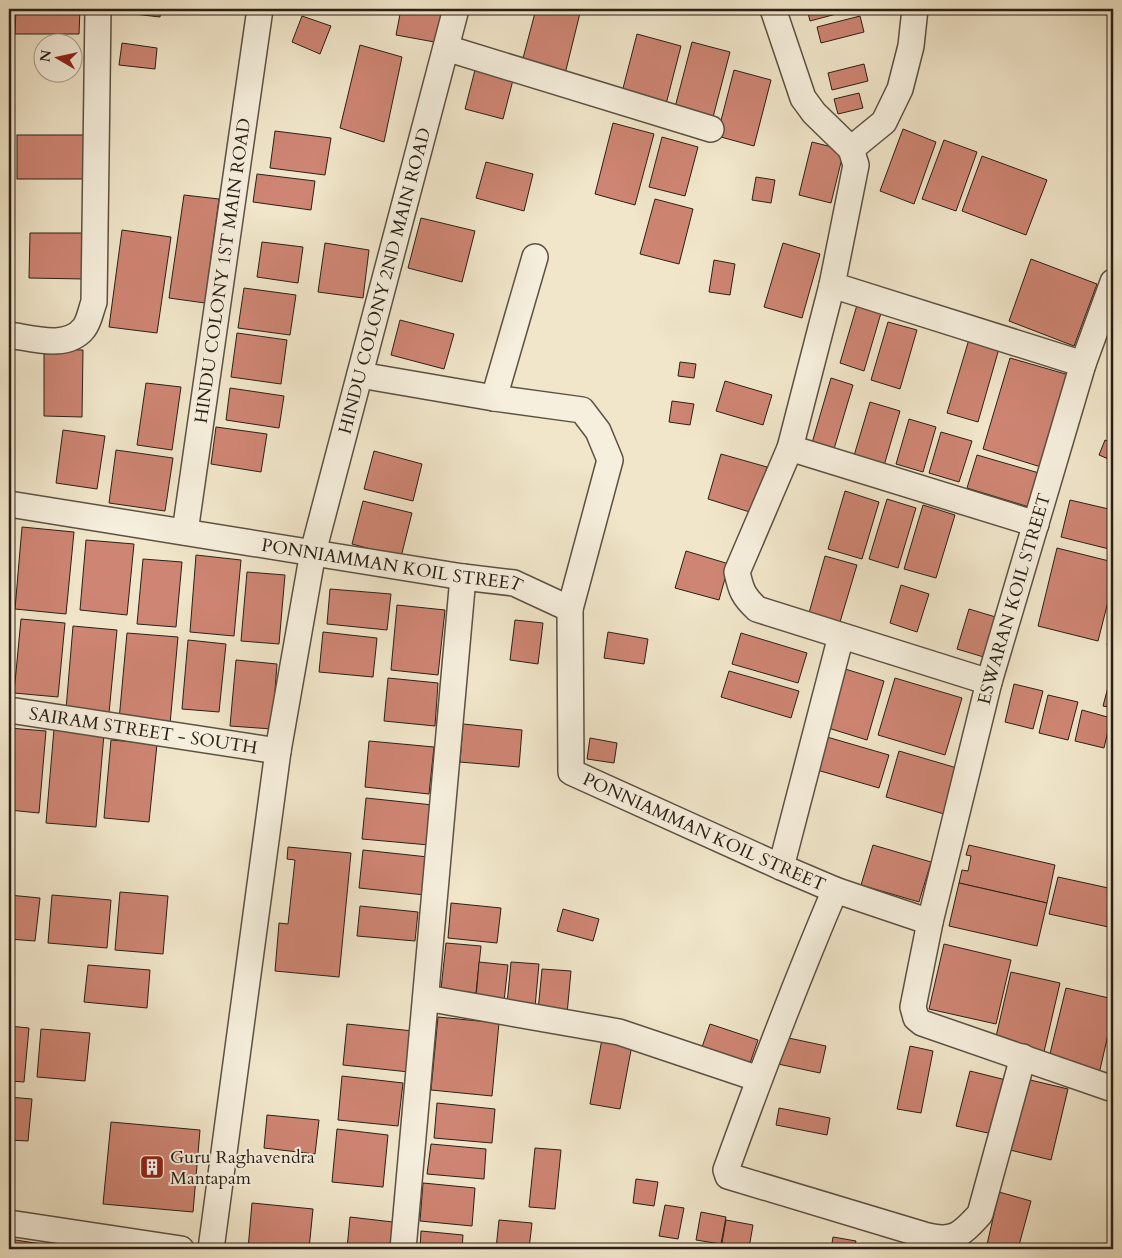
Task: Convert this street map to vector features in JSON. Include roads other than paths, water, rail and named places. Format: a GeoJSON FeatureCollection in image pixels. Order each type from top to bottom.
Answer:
{"type":"FeatureCollection","features":[{"type":"Feature","properties":{"kind":"street"},"geometry":{"type":"LineString","coordinates":[[9,335],[48,340],[67,340],[84,328],[94,302],[98,9]]}},
{"type":"Feature","properties":{"kind":"street","name":"HINDU COLONY 1ST MAIN ROAD"},"geometry":{"type":"LineString","coordinates":[[185,532],[260,9]]}},
{"type":"Feature","properties":{"kind":"street","name":"HINDU COLONY 2ND MAIN ROAD"},"geometry":{"type":"LineString","coordinates":[[210,1249],[278,751],[313,552],[456,9]]}},
{"type":"Feature","properties":{"kind":"street"},"geometry":{"type":"LineString","coordinates":[[773,9],[803,98],[814,113],[851,149],[856,165],[832,285],[790,448],[737,572],[740,590],[757,609],[988,682]]}},
{"type":"Feature","properties":{"kind":"street"},"geometry":{"type":"LineString","coordinates":[[851,149],[884,122],[900,88],[910,46],[915,9]]}},
{"type":"Feature","properties":{"kind":"street"},"geometry":{"type":"LineString","coordinates":[[446,48],[711,129]]}},
{"type":"Feature","properties":{"kind":"street"},"geometry":{"type":"LineString","coordinates":[[494,398],[536,258]]}},
{"type":"Feature","properties":{"kind":"street","name":"ESWARAN KOIL STREET"},"geometry":{"type":"LineString","coordinates":[[930,922],[988,682],[1082,364],[1113,282]]}},
{"type":"Feature","properties":{"kind":"street"},"geometry":{"type":"LineString","coordinates":[[832,285],[1082,364]]}},
{"type":"Feature","properties":{"kind":"street"},"geometry":{"type":"LineString","coordinates":[[360,375],[494,398],[582,410],[598,431],[610,460],[570,609]]}},
{"type":"Feature","properties":{"kind":"street"},"geometry":{"type":"LineString","coordinates":[[790,448],[1036,524]]}},
{"type":"Feature","properties":{"kind":"street","name":"PONNIAMMAN KOIL STREET"},"geometry":{"type":"LineString","coordinates":[[9,504],[463,577],[514,583],[570,609],[570,772],[781,868],[835,890],[930,922]]}},
{"type":"Feature","properties":{"kind":"street"},"geometry":{"type":"LineString","coordinates":[[403,1249],[463,577]]}},
{"type":"Feature","properties":{"kind":"street"},"geometry":{"type":"LineString","coordinates":[[781,868],[841,636]]}},
{"type":"Feature","properties":{"kind":"street","name":"SAIRAM STREET - SOUTH"},"geometry":{"type":"LineString","coordinates":[[9,710],[278,751]]}},
{"type":"Feature","properties":{"kind":"street"},"geometry":{"type":"LineString","coordinates":[[835,890],[802,968],[759,1079],[726,1170],[728,1176],[938,1239],[955,1237],[964,1231],[980,1214],[1023,1057]]}},
{"type":"Feature","properties":{"kind":"street"},"geometry":{"type":"LineString","coordinates":[[930,922],[912,1007],[916,1018],[922,1022],[1113,1089]]}},
{"type":"Feature","properties":{"kind":"street"},"geometry":{"type":"LineString","coordinates":[[426,998],[618,1032],[759,1079]]}},
{"type":"Feature","properties":{"kind":"street"},"geometry":{"type":"LineString","coordinates":[[9,1223],[131,1245],[181,1249]]}},
{"type":"Feature","properties":{"kind":"place","name":"Guru Raghavendra Mantapam"},"geometry":{"type":"Point","coordinates":[152,1167]}}]}
